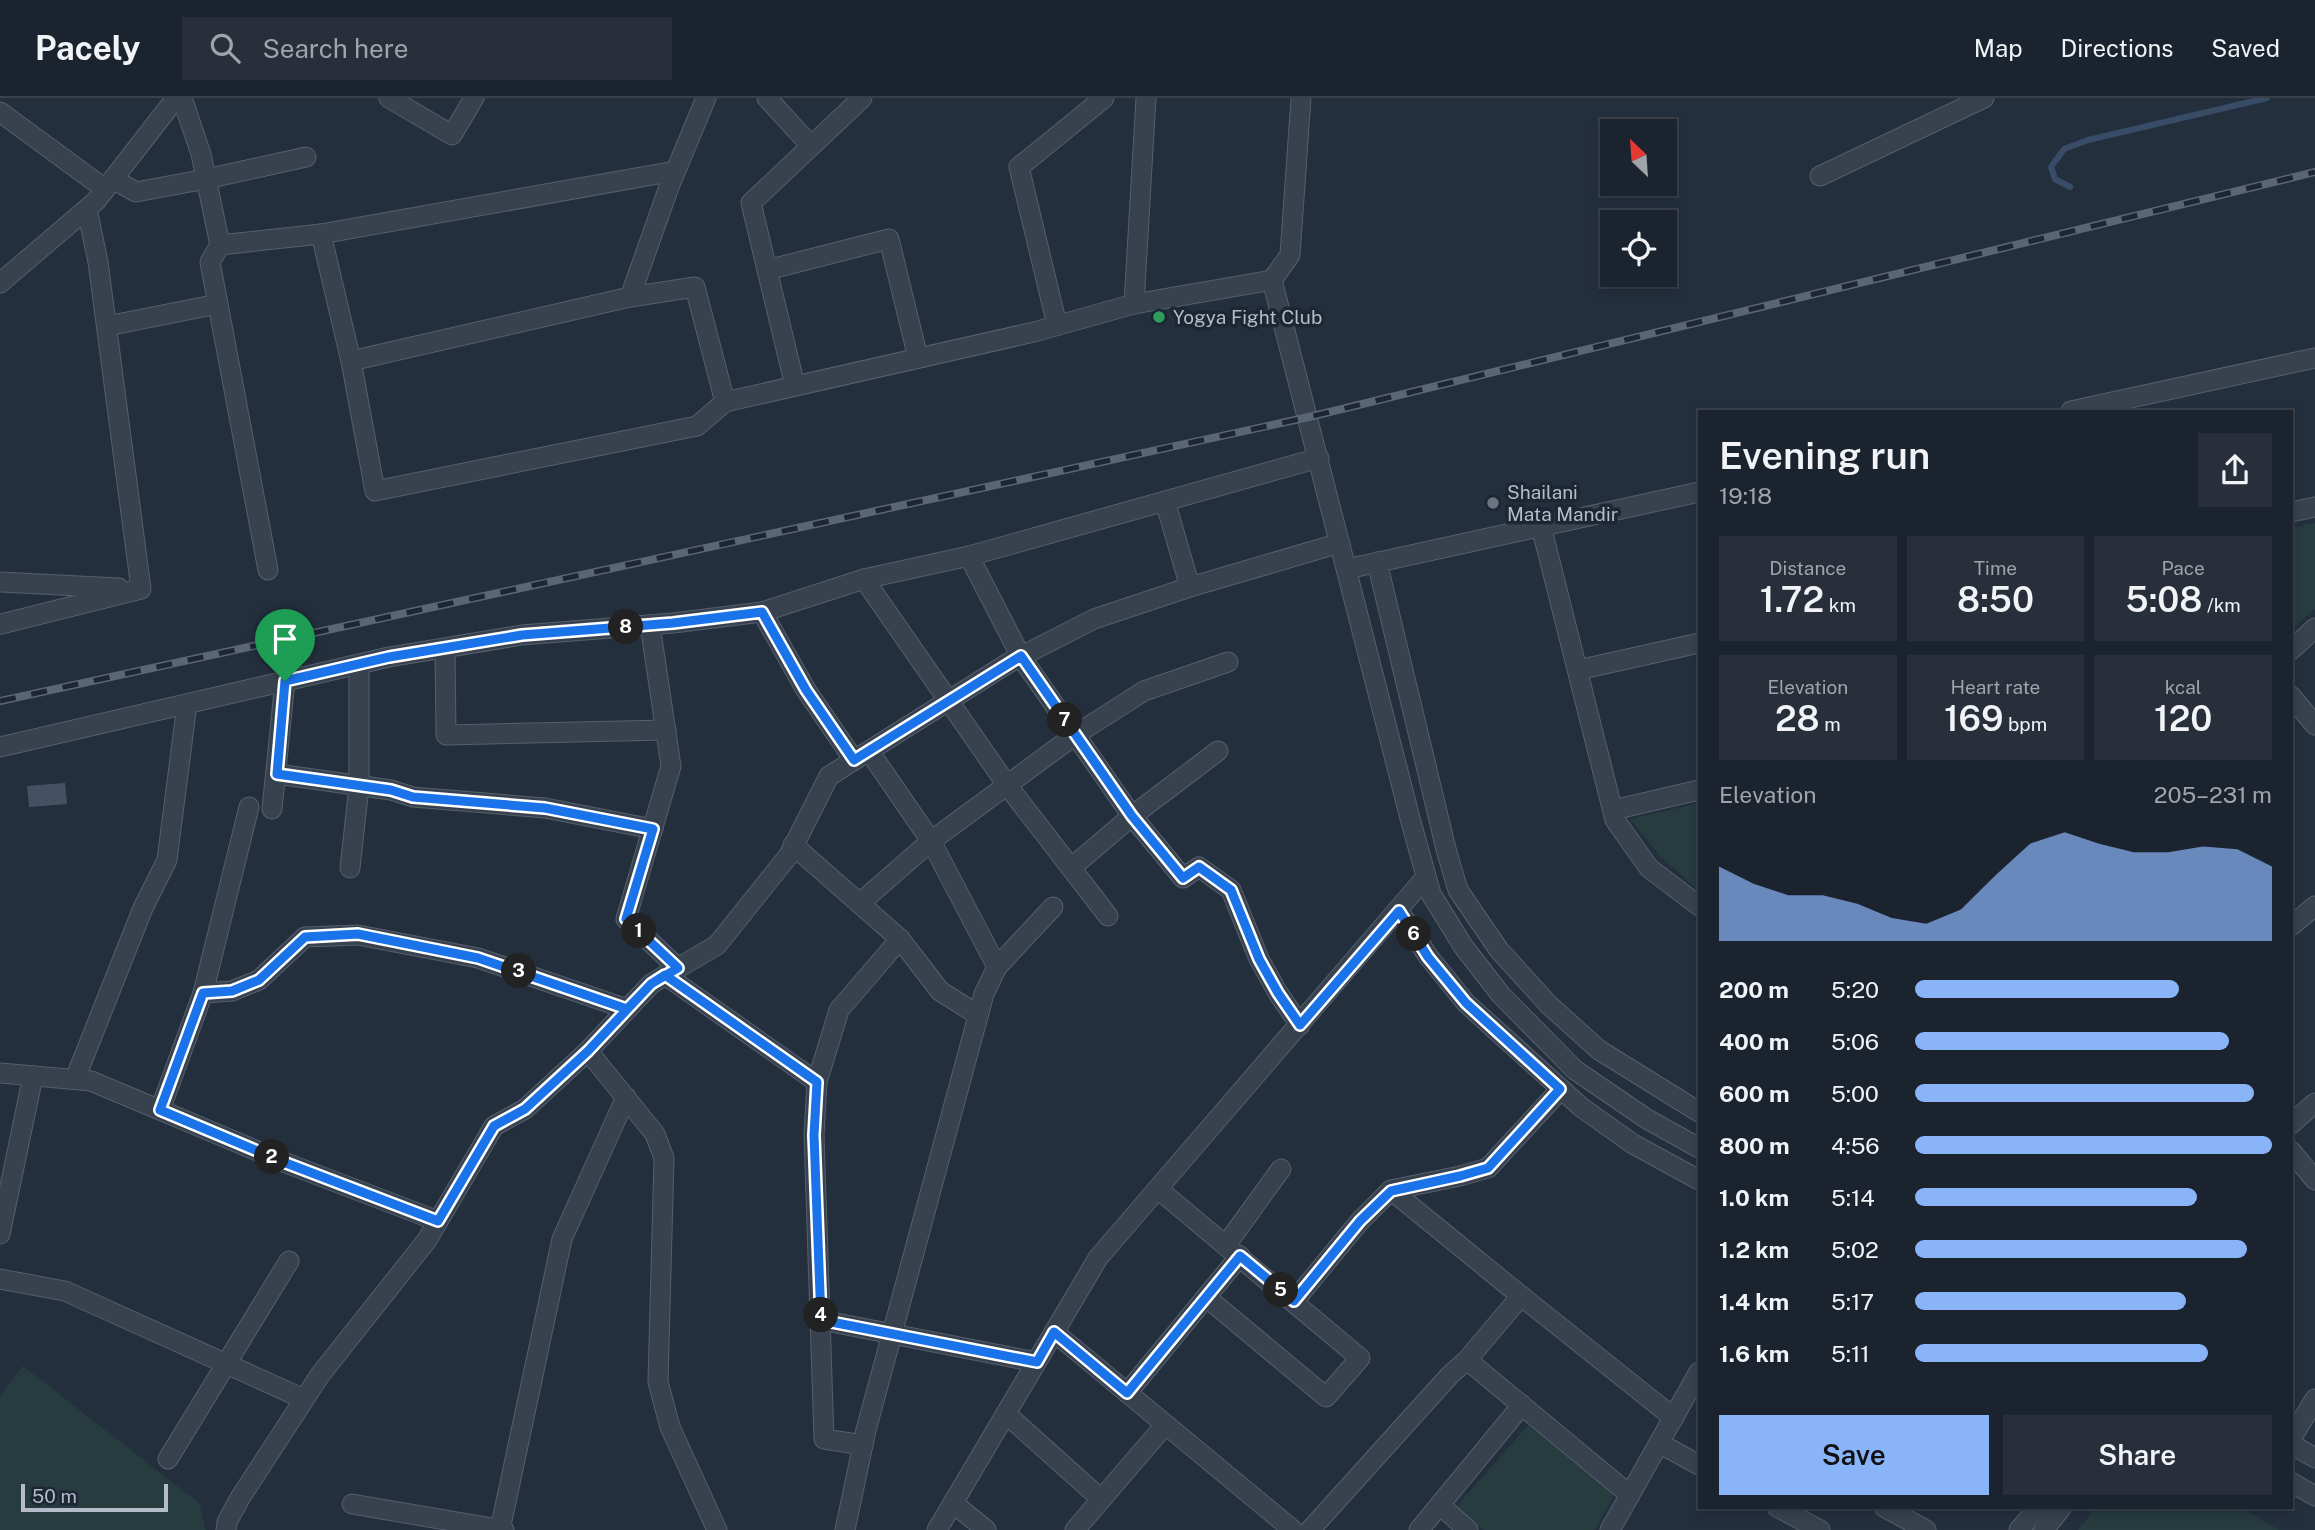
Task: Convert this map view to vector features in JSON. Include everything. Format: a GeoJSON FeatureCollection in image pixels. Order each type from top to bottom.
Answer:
{"type":"FeatureCollection","features":[{"type":"Feature","properties":{"kind":"street"},"geometry":{"type":"LineString","coordinates":[[0,284],[87,209],[176,98]]}},
{"type":"Feature","properties":{"kind":"street"},"geometry":{"type":"LineString","coordinates":[[182,98],[201,154],[220,245],[210,262],[268,569]]}},
{"type":"Feature","properties":{"kind":"street"},"geometry":{"type":"LineString","coordinates":[[389,98],[452,135],[474,98]]}},
{"type":"Feature","properties":{"kind":"street"},"geometry":{"type":"LineString","coordinates":[[630,298],[675,171],[706,98]]}},
{"type":"Feature","properties":{"kind":"street"},"geometry":{"type":"LineString","coordinates":[[768,98],[811,146]]}},
{"type":"Feature","properties":{"kind":"street"},"geometry":{"type":"LineString","coordinates":[[795,386],[751,202],[863,98]]}},
{"type":"Feature","properties":{"kind":"street"},"geometry":{"type":"LineString","coordinates":[[1057,325],[1019,167],[1104,98]]}},
{"type":"Feature","properties":{"kind":"street"},"geometry":{"type":"LineString","coordinates":[[1134,304],[1146,98]]}},
{"type":"Feature","properties":{"kind":"street"},"geometry":{"type":"LineString","coordinates":[[321,234],[351,361],[375,491],[697,426],[725,402],[1057,325],[1134,304],[1272,280],[1290,255],[1301,98]]}},
{"type":"Feature","properties":{"kind":"street"},"geometry":{"type":"LineString","coordinates":[[1819,176],[1984,98]]}},
{"type":"Feature","properties":{"kind":"street"},"geometry":{"type":"LineString","coordinates":[[0,112],[109,184],[136,191],[306,157]]}},
{"type":"Feature","properties":{"kind":"street"},"geometry":{"type":"LineString","coordinates":[[220,245],[321,234],[675,171]]}},
{"type":"Feature","properties":{"kind":"street"},"geometry":{"type":"LineString","coordinates":[[87,209],[98,262],[141,589]]}},
{"type":"Feature","properties":{"kind":"street"},"geometry":{"type":"LineString","coordinates":[[767,270],[889,239],[918,358]]}},
{"type":"Feature","properties":{"kind":"street"},"geometry":{"type":"LineString","coordinates":[[1272,280],[1432,894],[1470,956],[1501,995],[1575,1070],[1647,1119],[1696,1140]]}},
{"type":"Feature","properties":{"kind":"street"},"geometry":{"type":"LineString","coordinates":[[351,361],[630,298],[695,287],[725,402]]}},
{"type":"Feature","properties":{"kind":"street"},"geometry":{"type":"LineString","coordinates":[[107,326],[218,304]]}},
{"type":"Feature","properties":{"kind":"street"},"geometry":{"type":"LineString","coordinates":[[2076,410],[2315,358]]}},
{"type":"Feature","properties":{"kind":"street"},"geometry":{"type":"LineString","coordinates":[[0,747],[359,664],[445,648],[522,635],[650,625],[762,612],[864,579],[968,556],[1319,458]]}},
{"type":"Feature","properties":{"kind":"street"},"geometry":{"type":"LineString","coordinates":[[1347,569],[1698,492]]}},
{"type":"Feature","properties":{"kind":"street"},"geometry":{"type":"LineString","coordinates":[[1165,501],[1190,587]]}},
{"type":"Feature","properties":{"kind":"street"},"geometry":{"type":"LineString","coordinates":[[2293,512],[2315,507]]}},
{"type":"Feature","properties":{"kind":"street"},"geometry":{"type":"LineString","coordinates":[[1541,526],[1615,820],[1649,867],[1698,905]]}},
{"type":"Feature","properties":{"kind":"street"},"geometry":{"type":"LineString","coordinates":[[226,1530],[227,1522],[240,1498],[304,1399],[427,1240],[494,1126],[525,1109],[588,1051],[651,984],[717,945],[789,855],[829,776],[1021,656],[1094,619],[1190,587],[1340,544]]}},
{"type":"Feature","properties":{"kind":"street"},"geometry":{"type":"LineString","coordinates":[[968,556],[1021,656],[1132,816],[1183,878],[1199,867],[1231,890],[1259,959],[1300,1025]]}},
{"type":"Feature","properties":{"kind":"street"},"geometry":{"type":"LineString","coordinates":[[1377,562],[1458,890],[1499,950],[1549,1005],[1599,1050],[1698,1111]]}},
{"type":"Feature","properties":{"kind":"street"},"geometry":{"type":"LineString","coordinates":[[864,579],[1007,785],[1108,916]]}},
{"type":"Feature","properties":{"kind":"street"},"geometry":{"type":"LineString","coordinates":[[0,582],[141,589]]}},
{"type":"Feature","properties":{"kind":"street"},"geometry":{"type":"LineString","coordinates":[[0,616],[0,624],[141,589]]}},
{"type":"Feature","properties":{"kind":"street"},"geometry":{"type":"LineString","coordinates":[[762,612],[806,690],[930,841],[998,967]]}},
{"type":"Feature","properties":{"kind":"street"},"geometry":{"type":"LineString","coordinates":[[650,625],[671,766],[626,919],[671,972],[817,1082]]}},
{"type":"Feature","properties":{"kind":"street"},"geometry":{"type":"LineString","coordinates":[[2293,648],[2315,628]]}},
{"type":"Feature","properties":{"kind":"street"},"geometry":{"type":"LineString","coordinates":[[1578,670],[1698,643]]}},
{"type":"Feature","properties":{"kind":"street"},"geometry":{"type":"LineString","coordinates":[[445,648],[446,735],[666,730]]}},
{"type":"Feature","properties":{"kind":"street"},"geometry":{"type":"LineString","coordinates":[[860,903],[930,841],[1076,735],[1144,691],[1228,662]]}},
{"type":"Feature","properties":{"kind":"street"},"geometry":{"type":"LineString","coordinates":[[349,868],[359,786],[359,664]]}},
{"type":"Feature","properties":{"kind":"street"},"geometry":{"type":"LineString","coordinates":[[272,809],[285,681]]}},
{"type":"Feature","properties":{"kind":"street"},"geometry":{"type":"LineString","coordinates":[[2293,698],[2315,725]]}},
{"type":"Feature","properties":{"kind":"street"},"geometry":{"type":"LineString","coordinates":[[75,1079],[143,908],[167,860],[187,704]]}},
{"type":"Feature","properties":{"kind":"street"},"geometry":{"type":"LineString","coordinates":[[1071,868],[1132,816],[1218,751]]}},
{"type":"Feature","properties":{"kind":"street"},"geometry":{"type":"LineString","coordinates":[[277,774],[413,797],[545,808],[653,829]]}},
{"type":"Feature","properties":{"kind":"street"},"geometry":{"type":"LineString","coordinates":[[1613,810],[1698,790]]}},
{"type":"Feature","properties":{"kind":"street"},"geometry":{"type":"LineString","coordinates":[[160,1110],[203,993],[249,807]]}},
{"type":"Feature","properties":{"kind":"street"},"geometry":{"type":"LineString","coordinates":[[793,845],[900,939],[940,991],[978,1015]]}},
{"type":"Feature","properties":{"kind":"street"},"geometry":{"type":"LineString","coordinates":[[937,1530],[1098,1258],[1426,877]]}},
{"type":"Feature","properties":{"kind":"street"},"geometry":{"type":"LineString","coordinates":[[2293,923],[2315,906]]}},
{"type":"Feature","properties":{"kind":"street"},"geometry":{"type":"LineString","coordinates":[[845,1530],[863,1445],[984,994],[998,967],[1053,907]]}},
{"type":"Feature","properties":{"kind":"street"},"geometry":{"type":"LineString","coordinates":[[1399,911],[1428,957],[1466,1003],[1560,1089],[1633,1144],[1698,1179]]}},
{"type":"Feature","properties":{"kind":"street"},"geometry":{"type":"LineString","coordinates":[[203,993],[232,991],[259,980],[305,937],[358,934],[478,958],[627,1009]]}},
{"type":"Feature","properties":{"kind":"street"},"geometry":{"type":"LineString","coordinates":[[863,1445],[824,1439],[814,1135],[817,1082],[839,1010],[900,939]]}},
{"type":"Feature","properties":{"kind":"street"},"geometry":{"type":"LineString","coordinates":[[588,1051],[655,1133],[664,1158],[658,1382],[670,1427],[717,1530]]}},
{"type":"Feature","properties":{"kind":"street"},"geometry":{"type":"LineString","coordinates":[[0,1073],[91,1081],[286,1163],[438,1221]]}},
{"type":"Feature","properties":{"kind":"street"},"geometry":{"type":"LineString","coordinates":[[0,1234],[33,1076]]}},
{"type":"Feature","properties":{"kind":"street"},"geometry":{"type":"LineString","coordinates":[[1294,1301],[1360,1221],[1391,1191],[1488,1168],[1560,1089]]}},
{"type":"Feature","properties":{"kind":"street"},"geometry":{"type":"LineString","coordinates":[[352,1504],[501,1530],[562,1239],[626,1097]]}},
{"type":"Feature","properties":{"kind":"street"},"geometry":{"type":"LineString","coordinates":[[2293,1122],[2315,1103]]}},
{"type":"Feature","properties":{"kind":"street"},"geometry":{"type":"LineString","coordinates":[[2293,1153],[2315,1180]]}},
{"type":"Feature","properties":{"kind":"street"},"geometry":{"type":"LineString","coordinates":[[1127,1393],[1206,1297],[1282,1169]]}},
{"type":"Feature","properties":{"kind":"street"},"geometry":{"type":"LineString","coordinates":[[1158,1189],[1360,1358],[1326,1397],[1206,1297]]}},
{"type":"Feature","properties":{"kind":"street"},"geometry":{"type":"LineString","coordinates":[[1391,1191],[1674,1418]]}},
{"type":"Feature","properties":{"kind":"street"},"geometry":{"type":"LineString","coordinates":[[168,1459],[289,1261]]}},
{"type":"Feature","properties":{"kind":"street"},"geometry":{"type":"LineString","coordinates":[[0,1279],[65,1291],[304,1399]]}},
{"type":"Feature","properties":{"kind":"street"},"geometry":{"type":"LineString","coordinates":[[1310,1530],[1450,1375],[1467,1360],[1521,1296]]}},
{"type":"Feature","properties":{"kind":"street"},"geometry":{"type":"LineString","coordinates":[[821,1320],[1037,1362]]}},
{"type":"Feature","properties":{"kind":"street"},"geometry":{"type":"LineString","coordinates":[[1054,1332],[1293,1530]]}},
{"type":"Feature","properties":{"kind":"street"},"geometry":{"type":"LineString","coordinates":[[1467,1360],[1630,1494]]}},
{"type":"Feature","properties":{"kind":"street"},"geometry":{"type":"LineString","coordinates":[[1610,1530],[1674,1418],[1692,1400],[1698,1376]]}},
{"type":"Feature","properties":{"kind":"street"},"geometry":{"type":"LineString","coordinates":[[2293,1438],[2315,1399]]}},
{"type":"Feature","properties":{"kind":"street"},"geometry":{"type":"LineString","coordinates":[[1419,1530],[1522,1405]]}},
{"type":"Feature","properties":{"kind":"street"},"geometry":{"type":"LineString","coordinates":[[1006,1414],[1101,1499]]}},
{"type":"Feature","properties":{"kind":"street"},"geometry":{"type":"LineString","coordinates":[[1075,1530],[1165,1425]]}},
{"type":"Feature","properties":{"kind":"street"},"geometry":{"type":"LineString","coordinates":[[1659,1443],[1698,1464]]}},
{"type":"Feature","properties":{"kind":"street"},"geometry":{"type":"LineString","coordinates":[[2293,1443],[2315,1458]]}},
{"type":"Feature","properties":{"kind":"street"},"geometry":{"type":"LineString","coordinates":[[2293,1483],[2315,1496]]}},
{"type":"Feature","properties":{"kind":"street"},"geometry":{"type":"LineString","coordinates":[[953,1503],[986,1530]]}},
{"type":"Feature","properties":{"kind":"street"},"geometry":{"type":"LineString","coordinates":[[1440,1505],[1468,1530]]}},
{"type":"Feature","properties":{"kind":"street"},"geometry":{"type":"LineString","coordinates":[[1781,1509],[1820,1530]]}},
{"type":"Feature","properties":{"kind":"street"},"geometry":{"type":"LineString","coordinates":[[1888,1509],[1926,1530]]}},
{"type":"Feature","properties":{"kind":"street"},"geometry":{"type":"LineString","coordinates":[[2020,1530],[2037,1509]]}},
{"type":"Feature","properties":{"kind":"street"},"geometry":{"type":"LineString","coordinates":[[2043,1530],[2060,1509]]}},
{"type":"Feature","properties":{"kind":"green space"},"geometry":{"type":"Polygon","coordinates":[[[2315,523],[2315,609],[2293,628],[2293,528],[2315,523]]]}},
{"type":"Feature","properties":{"kind":"green space"},"geometry":{"type":"Polygon","coordinates":[[[1698,803],[1698,890],[1660,856],[1630,819],[1698,803]]]}},
{"type":"Feature","properties":{"kind":"green space"},"geometry":{"type":"Polygon","coordinates":[[[23,1366],[199,1503],[206,1530],[0,1530],[0,1396],[23,1366]]]}},
{"type":"Feature","properties":{"kind":"green space"},"geometry":{"type":"Polygon","coordinates":[[[1530,1423],[1615,1494],[1595,1530],[1484,1530],[1456,1507],[1530,1423]]]}},
{"type":"Feature","properties":{"kind":"green space"},"geometry":{"type":"Polygon","coordinates":[[[2094,1509],[2242,1509],[2279,1530],[2078,1530],[2094,1509]]]}},
{"type":"Feature","properties":{"kind":"building"},"geometry":{"type":"Polygon","coordinates":[[[65,783],[67,804],[29,807],[27,786],[65,783]]]}},
{"type":"Feature","properties":{"kind":"waterway"},"geometry":{"type":"LineString","coordinates":[[2070,187],[2055,179],[2051,167],[2064,149],[2088,140],[2267,98]]}},
{"type":"Feature","properties":{"kind":"railway"},"geometry":{"type":"LineString","coordinates":[[0,701],[1309,417],[2315,172]]}},
{"type":"Feature","properties":{"kind":"place","name":"Yogya Fight Club"},"geometry":{"type":"Point","coordinates":[1159,317]}},
{"type":"Feature","properties":{"kind":"place","name":"Shailani Mata Mandir"},"geometry":{"type":"Point","coordinates":[1493,503]}},
{"type":"Feature","properties":{"kind":"route"},"geometry":{"type":"LineString","coordinates":[[285,681],[277,774],[391,790],[413,797],[545,808],[653,829],[626,919],[678,968],[665,975],[651,984],[588,1051],[525,1109],[494,1126],[438,1221],[286,1163],[160,1110],[203,993],[232,991],[259,980],[305,937],[358,934],[478,958],[627,1009],[651,984],[665,975],[817,1082],[814,1135],[821,1320],[1037,1362],[1054,1332],[1127,1393],[1240,1256],[1294,1301],[1360,1221],[1391,1191],[1488,1168],[1560,1089],[1466,1003],[1428,957],[1399,911],[1300,1025],[1259,959],[1231,890],[1199,867],[1183,878],[1132,816],[1021,656],[854,760],[806,690],[762,612],[673,623],[522,635],[389,657],[285,681]]}}]}
